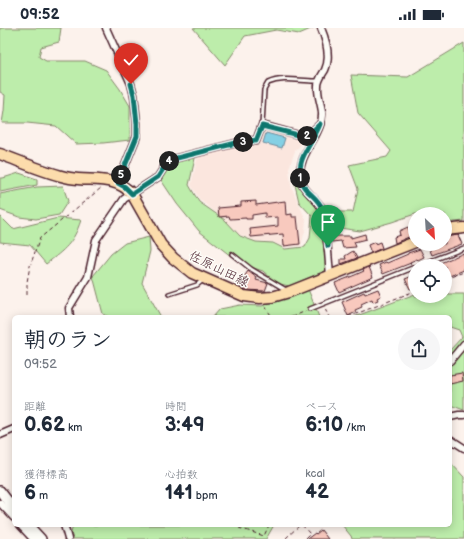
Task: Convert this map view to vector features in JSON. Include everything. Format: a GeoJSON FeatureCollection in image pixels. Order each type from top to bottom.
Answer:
{"type":"FeatureCollection","features":[{"type":"Feature","properties":{"kind":"main road"},"geometry":{"type":"LineString","coordinates":[[0,154],[70,178],[114,182]]}},
{"type":"Feature","properties":{"kind":"main road","name":"佐原山田線"},"geometry":{"type":"LineString","coordinates":[[114,182],[125,187],[132,194],[161,245],[173,258],[192,273],[244,296],[260,298],[272,297],[289,292],[408,245]]}},
{"type":"Feature","properties":{"kind":"main road"},"geometry":{"type":"LineString","coordinates":[[452,229],[464,228]]}},
{"type":"Feature","properties":{"kind":"main road"},"geometry":{"type":"LineString","coordinates":[[0,491],[12,506]]}},
{"type":"Feature","properties":{"kind":"main road"},"geometry":{"type":"LineString","coordinates":[[30,527],[41,539]]}},
{"type":"Feature","properties":{"kind":"street"},"geometry":{"type":"LineString","coordinates":[[106,28],[131,84],[134,95],[137,124],[137,136],[114,182]]}},
{"type":"Feature","properties":{"kind":"street"},"geometry":{"type":"LineString","coordinates":[[321,28],[325,40],[328,62],[319,81],[318,88],[323,111],[316,134],[302,160],[300,177],[302,185],[322,206],[325,214],[330,276]]}},
{"type":"Feature","properties":{"kind":"street"},"geometry":{"type":"LineString","coordinates":[[70,315],[69,308],[88,277],[96,240],[124,199],[158,177],[167,163],[173,159],[248,140],[256,141],[262,126],[306,137],[320,124]]}},
{"type":"Feature","properties":{"kind":"street"},"geometry":{"type":"LineString","coordinates":[[452,358],[464,344]]}},
{"type":"Feature","properties":{"kind":"street"},"geometry":{"type":"LineString","coordinates":[[452,417],[464,415]]}},
{"type":"Feature","properties":{"kind":"street"},"geometry":{"type":"LineString","coordinates":[[0,435],[12,430]]}},
{"type":"Feature","properties":{"kind":"street"},"geometry":{"type":"LineString","coordinates":[[452,440],[464,448]]}},
{"type":"Feature","properties":{"kind":"street"},"geometry":{"type":"LineString","coordinates":[[0,503],[12,516]]}},
{"type":"Feature","properties":{"kind":"street"},"geometry":{"type":"LineString","coordinates":[[22,527],[33,539]]}},
{"type":"Feature","properties":{"kind":"street"},"geometry":{"type":"LineString","coordinates":[[65,527],[68,539]]}},
{"type":"Feature","properties":{"kind":"lane"},"geometry":{"type":"LineString","coordinates":[[262,126],[264,90],[268,83],[279,79],[308,82],[319,81]]}},
{"type":"Feature","properties":{"kind":"lane"},"geometry":{"type":"LineString","coordinates":[[436,259],[464,248]]}},
{"type":"Feature","properties":{"kind":"lane"},"geometry":{"type":"LineString","coordinates":[[232,254],[251,269],[289,292]]}},
{"type":"Feature","properties":{"kind":"lane"},"geometry":{"type":"LineString","coordinates":[[309,310],[408,270]]}},
{"type":"Feature","properties":{"kind":"lane"},"geometry":{"type":"LineString","coordinates":[[169,294],[197,285],[204,279]]}},
{"type":"Feature","properties":{"kind":"path"},"geometry":{"type":"LineString","coordinates":[[27,295],[27,282],[30,266],[40,238],[114,182]]}},
{"type":"Feature","properties":{"kind":"path"},"geometry":{"type":"LineString","coordinates":[[452,276],[464,272]]}},
{"type":"Feature","properties":{"kind":"path"},"geometry":{"type":"LineString","coordinates":[[353,315],[408,294]]}},
{"type":"Feature","properties":{"kind":"path"},"geometry":{"type":"LineString","coordinates":[[260,298],[271,315]]}},
{"type":"Feature","properties":{"kind":"path"},"geometry":{"type":"LineString","coordinates":[[322,304],[328,315]]}},
{"type":"Feature","properties":{"kind":"path"},"geometry":{"type":"LineString","coordinates":[[297,315],[309,310]]}},
{"type":"Feature","properties":{"kind":"path"},"geometry":{"type":"LineString","coordinates":[[239,528],[264,536],[268,527]]}},
{"type":"Feature","properties":{"kind":"path"},"geometry":{"type":"LineString","coordinates":[[286,538],[299,527]]}},
{"type":"Feature","properties":{"kind":"path"},"geometry":{"type":"LineString","coordinates":[[303,527],[310,534],[305,539]]}},
{"type":"Feature","properties":{"kind":"shaded area"},"geometry":{"type":"Polygon","coordinates":[[[264,130],[305,140],[295,151],[289,168],[291,186],[306,220],[301,246],[284,247],[273,242],[256,241],[240,235],[224,219],[200,200],[191,185],[198,155],[248,144],[257,146],[264,130]]]}},
{"type":"Feature","properties":{"kind":"green space"},"geometry":{"type":"Polygon","coordinates":[[[0,28],[61,28],[59,42],[41,47],[39,57],[46,61],[85,61],[106,70],[130,106],[130,140],[76,144],[56,126],[27,123],[2,123],[5,95],[0,92],[0,28]]]}},
{"type":"Feature","properties":{"kind":"green space"},"geometry":{"type":"Polygon","coordinates":[[[193,28],[313,28],[299,34],[276,30],[245,36],[225,65],[193,28]]]}},
{"type":"Feature","properties":{"kind":"green space"},"geometry":{"type":"Polygon","coordinates":[[[464,43],[464,221],[452,222],[452,207],[408,207],[408,216],[360,231],[333,227],[322,235],[327,270],[289,286],[276,283],[263,271],[241,264],[199,231],[177,204],[161,180],[170,163],[196,154],[189,185],[199,202],[225,220],[240,236],[256,242],[273,243],[285,249],[305,247],[310,238],[312,216],[299,202],[293,176],[308,195],[333,212],[353,212],[358,189],[349,165],[387,157],[391,151],[358,113],[351,75],[408,77],[464,43]]]}},
{"type":"Feature","properties":{"kind":"green space"},"geometry":{"type":"Polygon","coordinates":[[[19,173],[37,179],[37,185],[0,192],[0,178],[19,173]]]}},
{"type":"Feature","properties":{"kind":"green space"},"geometry":{"type":"Polygon","coordinates":[[[63,186],[68,201],[59,215],[36,219],[19,217],[0,210],[0,194],[37,187],[63,186]]]}},
{"type":"Feature","properties":{"kind":"green space"},"geometry":{"type":"Polygon","coordinates":[[[0,216],[13,229],[58,218],[81,220],[75,235],[68,245],[46,264],[30,245],[0,242],[0,216]]]}},
{"type":"Feature","properties":{"kind":"green space"},"geometry":{"type":"Polygon","coordinates":[[[149,237],[150,251],[142,283],[160,315],[103,314],[93,276],[111,254],[125,243],[149,237]]]}},
{"type":"Feature","properties":{"kind":"green space"},"geometry":{"type":"Polygon","coordinates":[[[308,289],[318,315],[215,315],[220,309],[240,305],[262,306],[308,289]]]}},
{"type":"Feature","properties":{"kind":"green space"},"geometry":{"type":"Polygon","coordinates":[[[452,294],[464,294],[464,410],[452,406],[452,348],[462,337],[459,330],[452,328],[452,315],[359,315],[408,297],[408,303],[452,303],[452,294]]]}},
{"type":"Feature","properties":{"kind":"green space"},"geometry":{"type":"Polygon","coordinates":[[[452,464],[464,477],[464,539],[352,539],[344,527],[452,527],[452,464]]]}},
{"type":"Feature","properties":{"kind":"green space"},"geometry":{"type":"Polygon","coordinates":[[[72,527],[273,527],[266,539],[73,539],[71,533],[72,527]]]}},
{"type":"Feature","properties":{"kind":"water"},"geometry":{"type":"Polygon","coordinates":[[[266,133],[285,138],[282,148],[263,143],[266,133]]]}},
{"type":"Feature","properties":{"kind":"building"},"geometry":{"type":"Polygon","coordinates":[[[256,201],[256,205],[285,201],[286,215],[292,214],[292,217],[297,217],[300,244],[284,246],[283,234],[251,237],[250,229],[278,226],[278,217],[265,218],[265,213],[252,215],[252,219],[230,219],[229,216],[219,217],[218,208],[241,206],[241,202],[256,201]]]}},
{"type":"Feature","properties":{"kind":"building"},"geometry":{"type":"Polygon","coordinates":[[[408,227],[408,237],[395,243],[394,237],[400,235],[399,231],[408,227]]]}},
{"type":"Feature","properties":{"kind":"building"},"geometry":{"type":"Polygon","coordinates":[[[365,234],[366,239],[354,242],[356,247],[343,248],[341,241],[332,242],[331,236],[351,236],[351,238],[365,234]]]}},
{"type":"Feature","properties":{"kind":"building"},"geometry":{"type":"Polygon","coordinates":[[[458,235],[462,244],[452,248],[452,236],[458,235]]]}},
{"type":"Feature","properties":{"kind":"building"},"geometry":{"type":"Polygon","coordinates":[[[375,242],[375,244],[380,242],[382,248],[371,253],[368,245],[375,242]]]}},
{"type":"Feature","properties":{"kind":"building"},"geometry":{"type":"Polygon","coordinates":[[[353,251],[357,258],[341,264],[341,259],[346,259],[345,256],[353,251]]]}},
{"type":"Feature","properties":{"kind":"building"},"geometry":{"type":"Polygon","coordinates":[[[421,251],[424,257],[420,259],[408,259],[408,264],[383,274],[379,265],[386,262],[387,263],[408,253],[421,251]]]}},
{"type":"Feature","properties":{"kind":"building"},"geometry":{"type":"Polygon","coordinates":[[[430,251],[443,251],[432,255],[430,251]]]}},
{"type":"Feature","properties":{"kind":"building"},"geometry":{"type":"Polygon","coordinates":[[[464,253],[464,270],[452,275],[452,259],[450,259],[464,253]]]}},
{"type":"Feature","properties":{"kind":"building"},"geometry":{"type":"Polygon","coordinates":[[[369,267],[373,277],[339,292],[335,283],[364,271],[363,270],[369,267]]]}},
{"type":"Feature","properties":{"kind":"building"},"geometry":{"type":"Polygon","coordinates":[[[248,271],[257,278],[256,280],[268,283],[265,291],[246,290],[242,288],[244,277],[248,271]]]}},
{"type":"Feature","properties":{"kind":"building"},"geometry":{"type":"Polygon","coordinates":[[[408,278],[408,285],[405,279],[408,278]]]}},
{"type":"Feature","properties":{"kind":"building"},"geometry":{"type":"Polygon","coordinates":[[[378,289],[381,296],[377,298],[378,300],[373,302],[372,299],[361,304],[362,307],[355,310],[356,312],[348,315],[342,302],[364,292],[365,294],[378,289]]]}},
{"type":"Feature","properties":{"kind":"building"},"geometry":{"type":"Polygon","coordinates":[[[462,373],[463,381],[452,384],[452,375],[462,373]]]}},
{"type":"Feature","properties":{"kind":"building"},"geometry":{"type":"Polygon","coordinates":[[[321,530],[328,539],[307,539],[315,533],[316,534],[321,530]]]}},
{"type":"Feature","properties":{"kind":"route"},"geometry":{"type":"LineString","coordinates":[[131,84],[134,95],[137,136],[118,183],[132,194],[158,177],[167,163],[173,159],[248,140],[256,141],[262,126],[306,137],[320,124],[302,160],[300,177],[302,185],[324,210],[328,246]]}}]}
